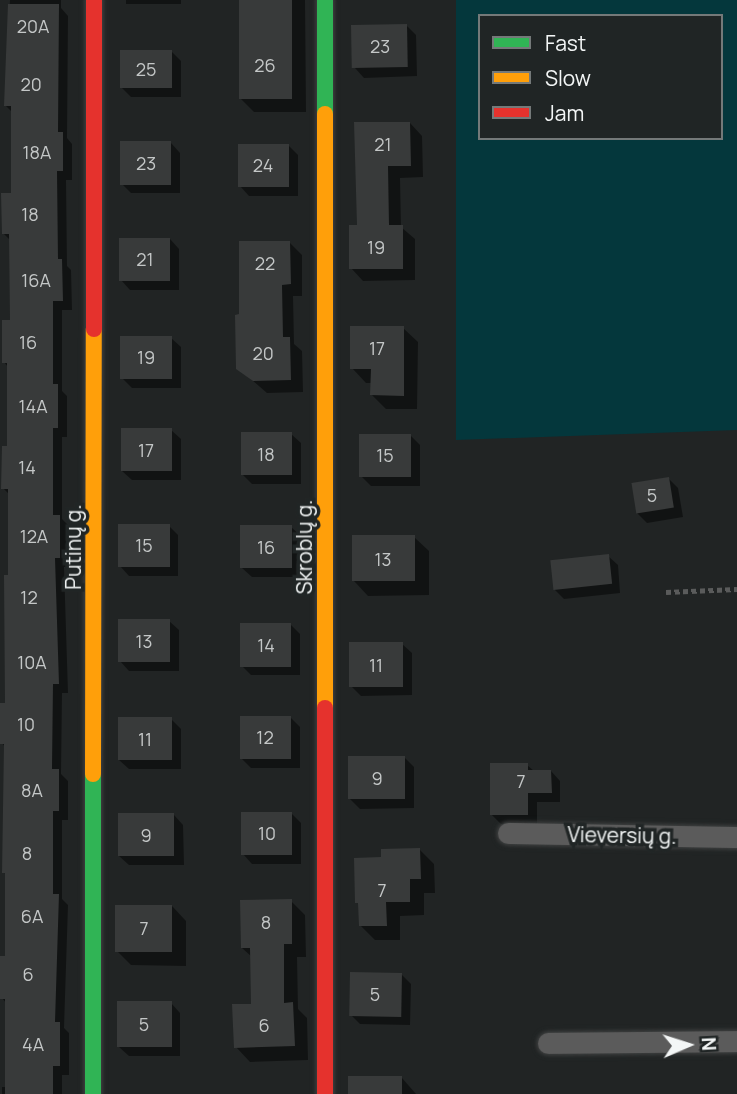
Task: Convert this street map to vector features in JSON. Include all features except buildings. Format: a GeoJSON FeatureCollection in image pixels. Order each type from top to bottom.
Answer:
{"type":"FeatureCollection","features":[{"type":"Feature","properties":{"kind":"street","name":"Putinų g."},"geometry":{"type":"LineString","coordinates":[[93,1094],[94,0]]}},
{"type":"Feature","properties":{"kind":"street","name":"Skroblų g."},"geometry":{"type":"LineString","coordinates":[[325,0],[325,1094]]}},
{"type":"Feature","properties":{"kind":"street","name":"Vieversių g."},"geometry":{"type":"LineString","coordinates":[[508,833],[737,837]]}},
{"type":"Feature","properties":{"kind":"street"},"geometry":{"type":"LineString","coordinates":[[548,1043],[737,1041]]}},
{"type":"Feature","properties":{"kind":"path"},"geometry":{"type":"LineString","coordinates":[[666,592],[737,589]]}},
{"type":"Feature","properties":{"kind":"shaded area"},"geometry":{"type":"Polygon","coordinates":[[[456,0],[737,0],[737,430],[456,440],[456,0]]]}},
{"type":"Feature","properties":{"kind":"traffic: fast"},"geometry":{"type":"LineString","coordinates":[[325,0],[325,114]]}},
{"type":"Feature","properties":{"kind":"traffic: fast"},"geometry":{"type":"LineString","coordinates":[[93,774],[93,1094]]}},
{"type":"Feature","properties":{"kind":"traffic: slow"},"geometry":{"type":"LineString","coordinates":[[325,114],[325,708]]}},
{"type":"Feature","properties":{"kind":"traffic: slow"},"geometry":{"type":"LineString","coordinates":[[93,774],[94,329]]}},
{"type":"Feature","properties":{"kind":"traffic: jam"},"geometry":{"type":"LineString","coordinates":[[94,0],[94,329]]}},
{"type":"Feature","properties":{"kind":"traffic: jam"},"geometry":{"type":"LineString","coordinates":[[325,708],[325,1094]]}}]}
